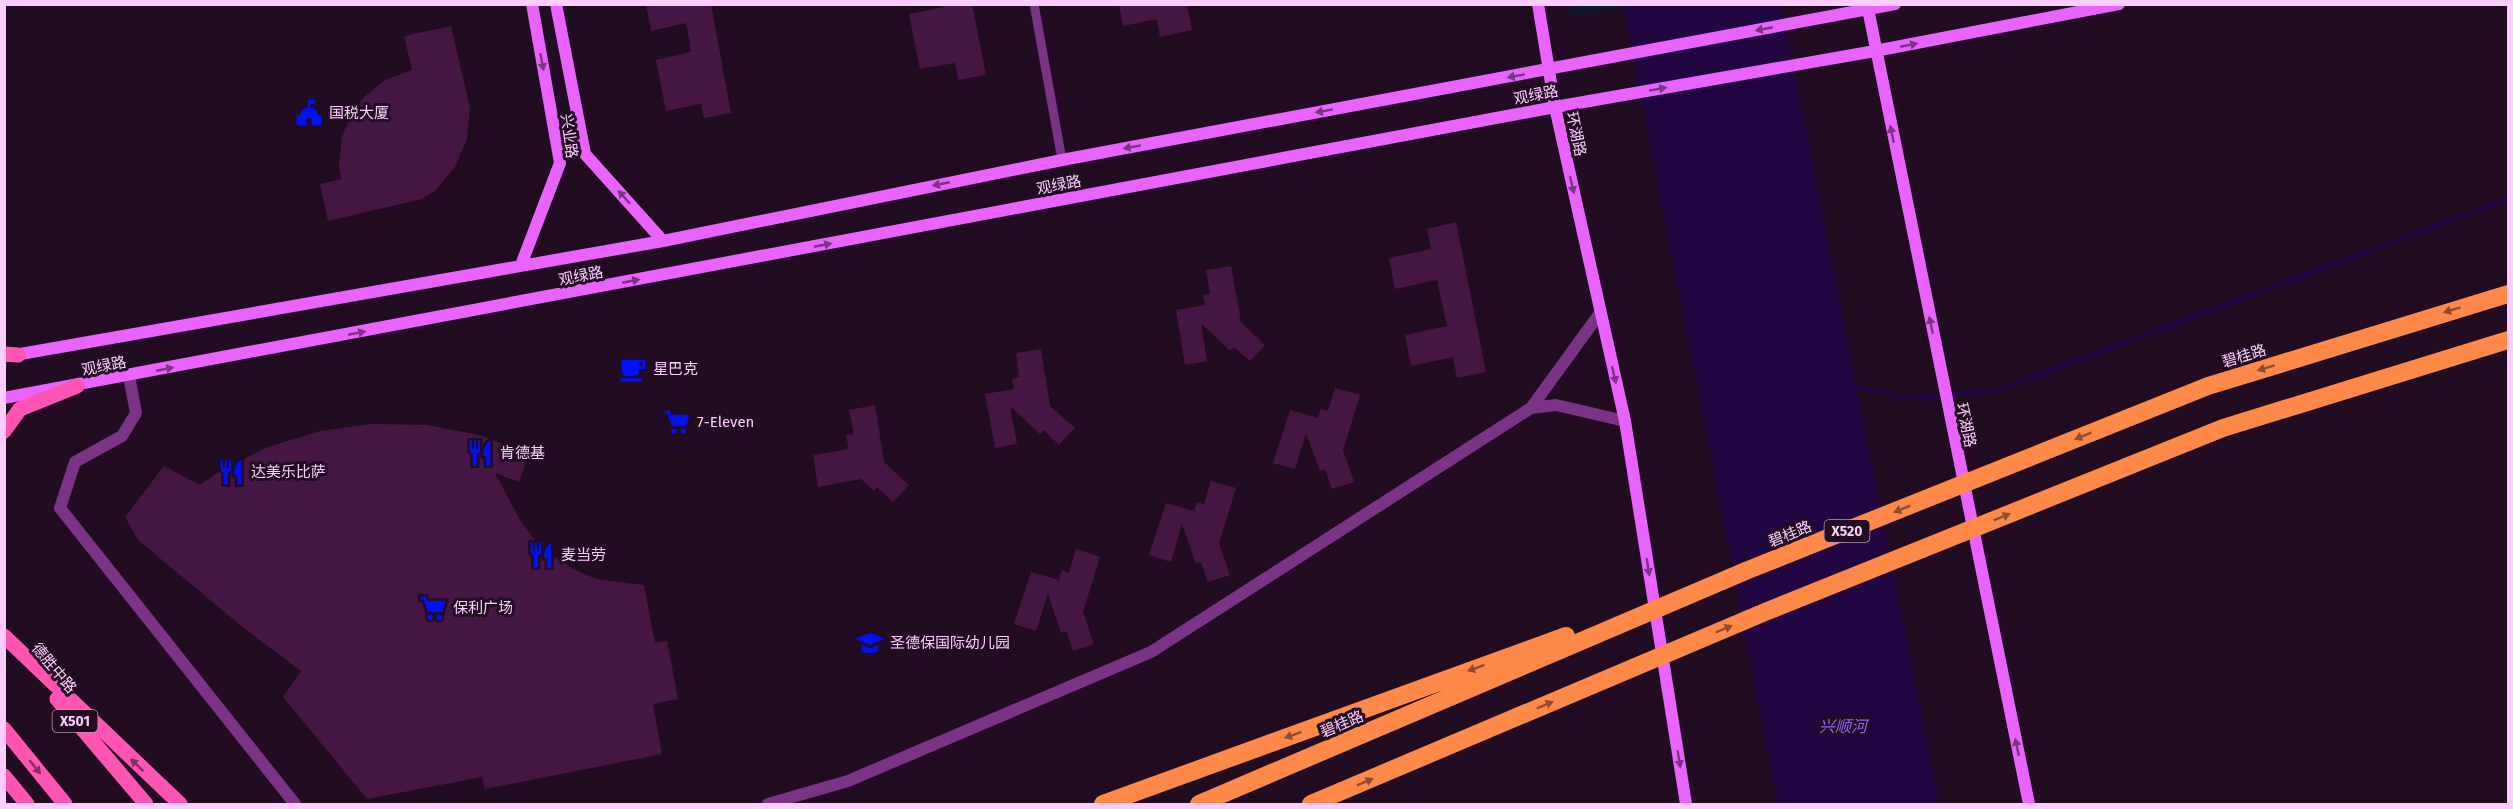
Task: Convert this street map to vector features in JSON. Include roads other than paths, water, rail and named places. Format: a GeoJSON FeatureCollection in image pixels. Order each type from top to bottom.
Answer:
{"type":"FeatureCollection","features":[{"type":"Feature","properties":{"kind":"highway","name":"碧桂路"},"geometry":{"type":"LineString","coordinates":[[1199,804],[1788,555],[2208,386],[2508,294]]}},
{"type":"Feature","properties":{"kind":"highway"},"geometry":{"type":"LineString","coordinates":[[1311,804],[1765,612],[2223,428],[2508,340]]}},
{"type":"Feature","properties":{"kind":"highway"},"geometry":{"type":"LineString","coordinates":[[1103,804],[1788,555]]}},
{"type":"Feature","properties":{"kind":"main road","name":"兴业路"},"geometry":{"type":"LineString","coordinates":[[521,265],[560,163],[532,4]]}},
{"type":"Feature","properties":{"kind":"main road","name":"兴业路"},"geometry":{"type":"LineString","coordinates":[[556,4],[585,154],[663,241]]}},
{"type":"Feature","properties":{"kind":"main road","name":"环湖路"},"geometry":{"type":"LineString","coordinates":[[1538,4],[1555,107],[1625,421],[1686,804]]}},
{"type":"Feature","properties":{"kind":"main road","name":"观绿路"},"geometry":{"type":"LineString","coordinates":[[9,355],[663,241],[1062,160],[1822,18],[1867,7],[1895,4]]}},
{"type":"Feature","properties":{"kind":"main road","name":"观绿路"},"geometry":{"type":"LineString","coordinates":[[4,398],[1555,107],[1875,51],[2119,4]]}},
{"type":"Feature","properties":{"kind":"main road","name":"环湖路"},"geometry":{"type":"LineString","coordinates":[[1867,7],[2029,804]]}},
{"type":"Feature","properties":{"kind":"main road"},"geometry":{"type":"LineString","coordinates":[[4,431],[20,410],[77,386]]}},
{"type":"Feature","properties":{"kind":"main road"},"geometry":{"type":"LineString","coordinates":[[4,636],[180,804]]}},
{"type":"Feature","properties":{"kind":"main road","name":"德胜中路"},"geometry":{"type":"LineString","coordinates":[[4,636],[146,804]]}},
{"type":"Feature","properties":{"kind":"main road"},"geometry":{"type":"LineString","coordinates":[[4,729],[65,804]]}},
{"type":"Feature","properties":{"kind":"main road"},"geometry":{"type":"LineString","coordinates":[[4,776],[27,804]]}},
{"type":"Feature","properties":{"kind":"street"},"geometry":{"type":"LineString","coordinates":[[768,804],[848,781],[1151,652],[1531,408],[1600,313]]}},
{"type":"Feature","properties":{"kind":"street"},"geometry":{"type":"LineString","coordinates":[[129,376],[136,413],[122,436],[75,462],[60,508],[295,804]]}},
{"type":"Feature","properties":{"kind":"street"},"geometry":{"type":"LineString","coordinates":[[1531,408],[1556,405],[1625,421]]}},
{"type":"Feature","properties":{"kind":"lane"},"geometry":{"type":"LineString","coordinates":[[1034,4],[1062,160]]}},
{"type":"Feature","properties":{"kind":"water","name":"兴顺河"},"geometry":{"type":"Polygon","coordinates":[[[1623,5],[1781,5],[1939,804],[1778,804],[1623,5]]]}},
{"type":"Feature","properties":{"kind":"waterway"},"geometry":{"type":"LineString","coordinates":[[1850,386],[1907,398],[1996,391],[2508,199]]}},
{"type":"Feature","properties":{"kind":"place","name":"国税大厦"},"geometry":{"type":"Point","coordinates":[309,113]}},
{"type":"Feature","properties":{"kind":"place","name":"星巴克"},"geometry":{"type":"Point","coordinates":[633,369]}},
{"type":"Feature","properties":{"kind":"place","name":"7-Eleven"},"geometry":{"type":"Point","coordinates":[677,422]}},
{"type":"Feature","properties":{"kind":"place","name":"肯德基"},"geometry":{"type":"Point","coordinates":[480,453]}},
{"type":"Feature","properties":{"kind":"place","name":"达美乐比萨"},"geometry":{"type":"Point","coordinates":[231,472]}},
{"type":"Feature","properties":{"kind":"place","name":"麦当劳"},"geometry":{"type":"Point","coordinates":[541,555]}},
{"type":"Feature","properties":{"kind":"place","name":"保利广场"},"geometry":{"type":"Point","coordinates":[433,608]}},
{"type":"Feature","properties":{"kind":"place","name":"圣德保国际幼儿园"},"geometry":{"type":"Point","coordinates":[870,643]}}]}
